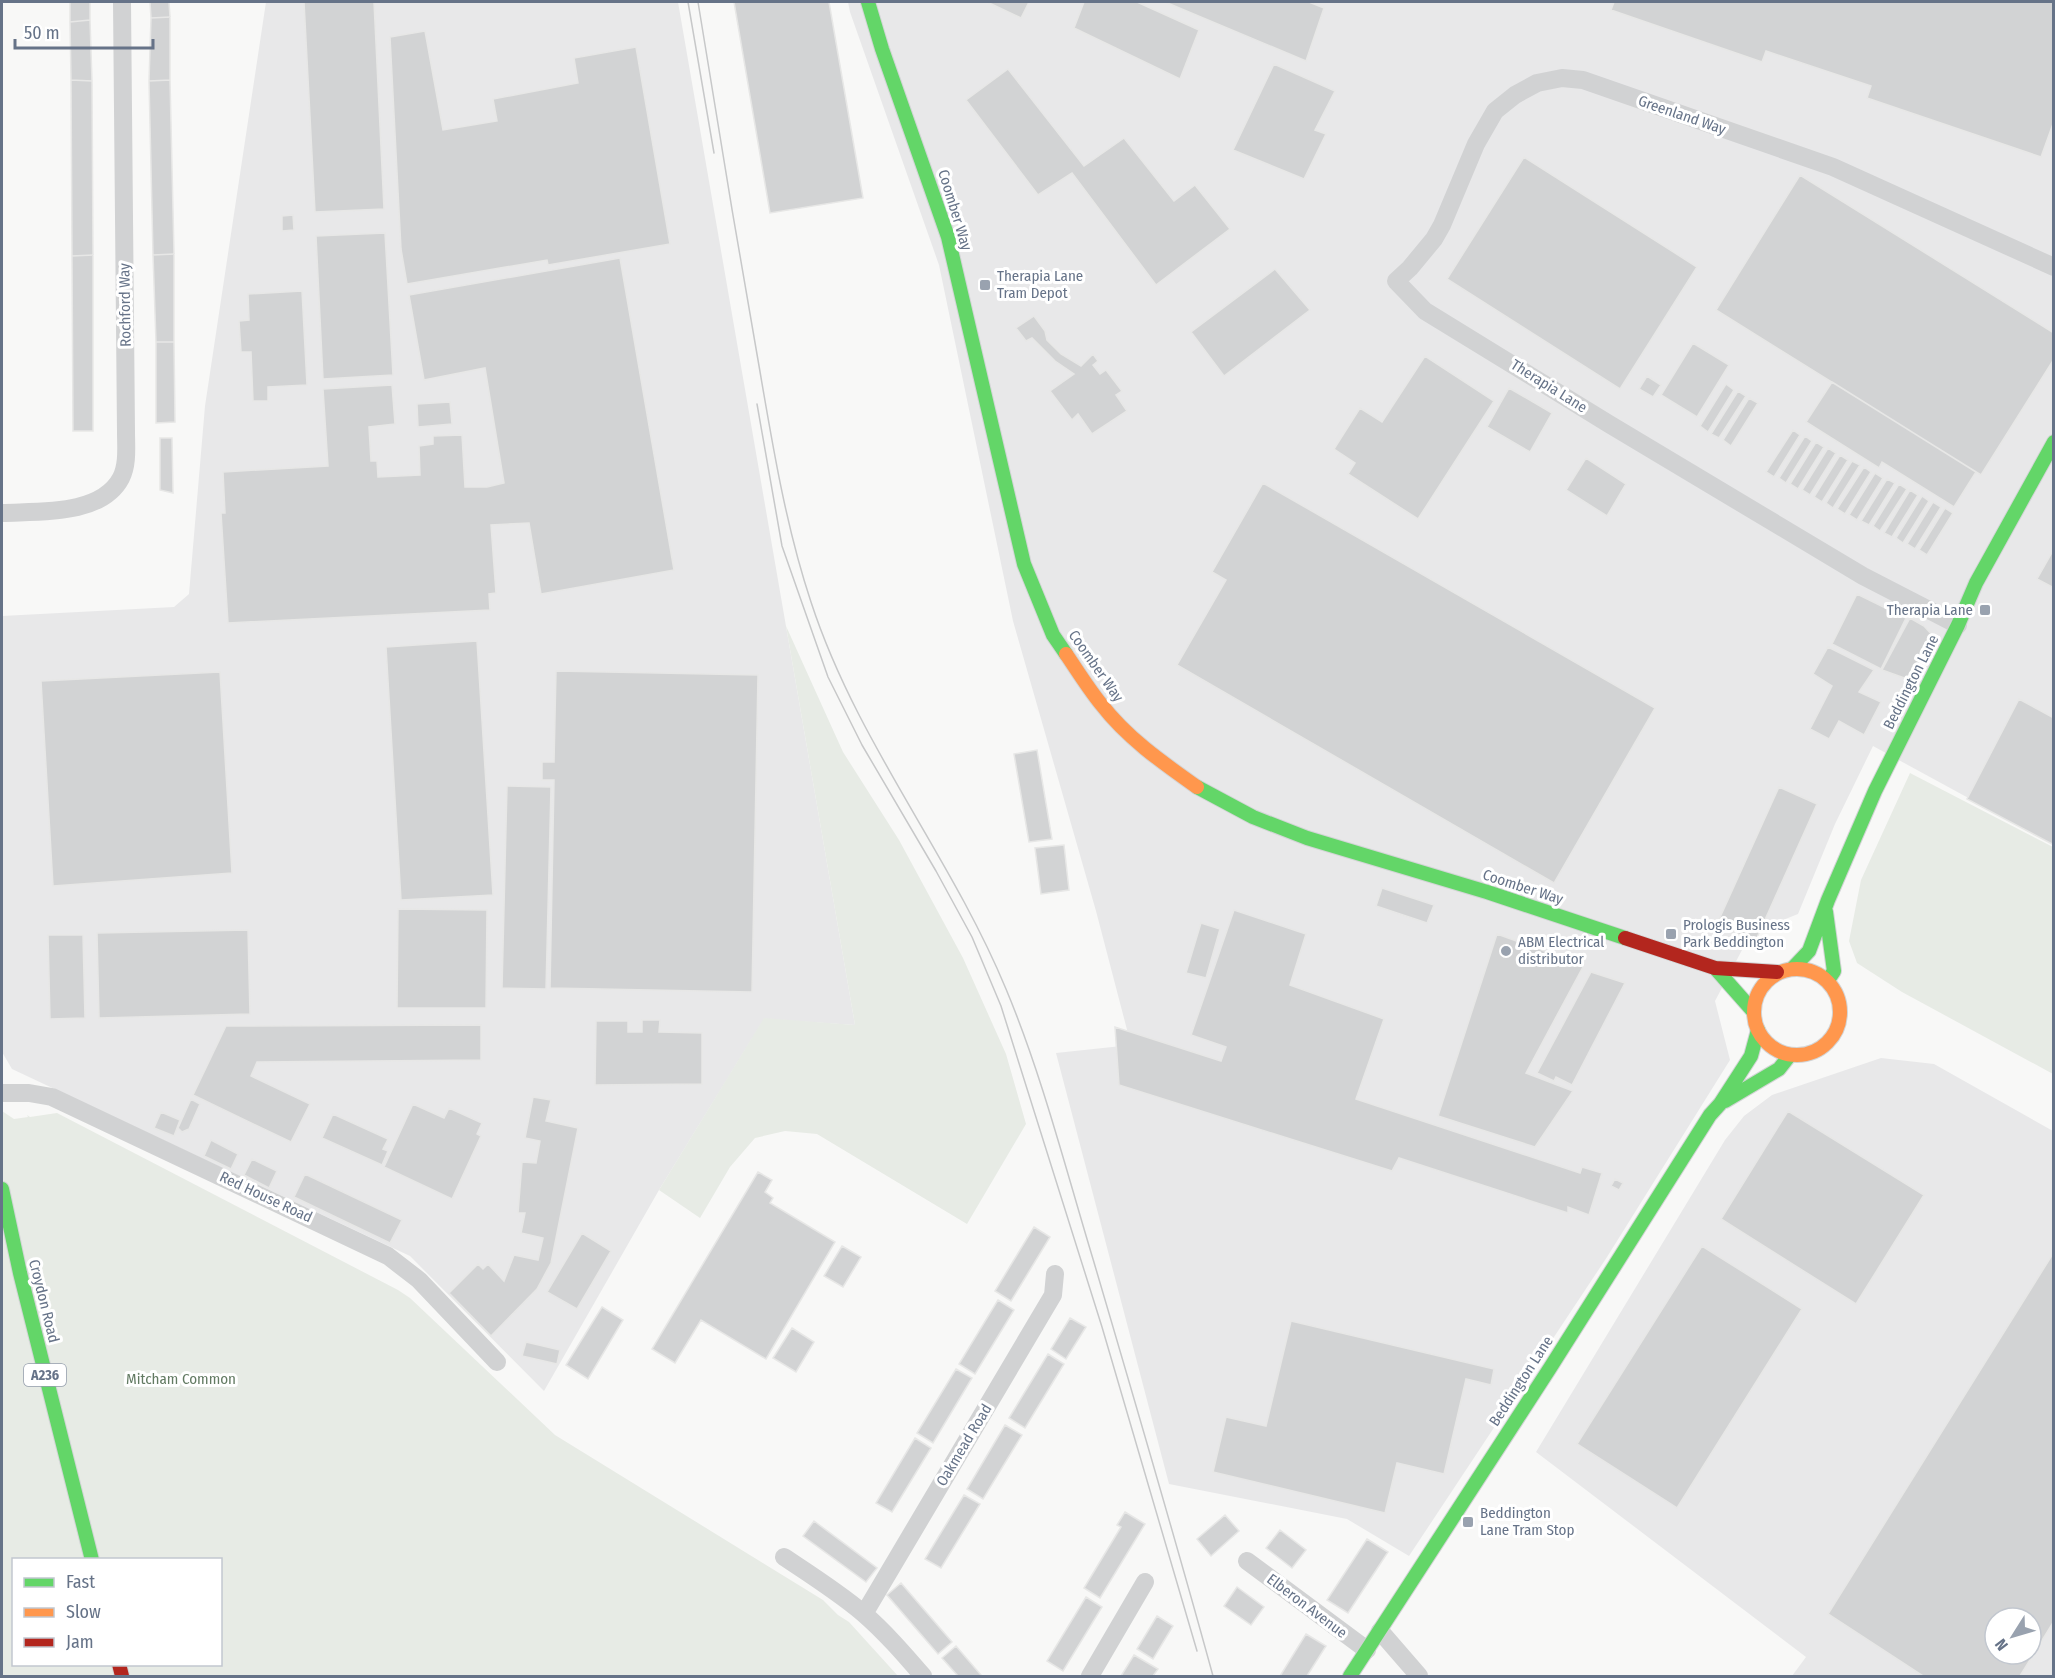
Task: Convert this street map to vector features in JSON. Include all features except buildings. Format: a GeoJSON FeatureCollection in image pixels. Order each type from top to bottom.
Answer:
{"type":"FeatureCollection","features":[{"type":"Feature","properties":{"kind":"main road","name":"Coomber Way"},"geometry":{"type":"LineString","coordinates":[[868,2],[882,49],[948,237],[1024,564],[1053,635],[1101,705],[1128,734],[1164,765],[1205,794],[1253,817],[1307,838],[1487,892],[1715,968],[1777,972]]}},
{"type":"Feature","properties":{"kind":"main road","name":"Beddington Lane"},"geometry":{"type":"LineString","coordinates":[[1792,969],[1809,951],[1875,790],[1958,626],[1977,583],[2054,442]]}},
{"type":"Feature","properties":{"kind":"main road"},"geometry":{"type":"LineString","coordinates":[[1825,909],[1834,971],[1828,981]]}},
{"type":"Feature","properties":{"kind":"main road"},"geometry":{"type":"LineString","coordinates":[[1715,968],[1753,1011]]}},
{"type":"Feature","properties":{"kind":"main road"},"geometry":{"type":"LineString","coordinates":[[1796,968],[1816,972],[1833,987],[1841,1005],[1839,1025],[1830,1041],[1818,1051],[1810,1054],[1790,1055],[1771,1048],[1758,1030],[1753,1011],[1754,1002],[1762,986],[1777,972],[1796,968]]}},
{"type":"Feature","properties":{"kind":"main road","name":"Beddington Lane"},"geometry":{"type":"LineString","coordinates":[[1350,1677],[1704,1124],[1751,1056],[1758,1030]]}},
{"type":"Feature","properties":{"kind":"main road","name":"Beddington Lane"},"geometry":{"type":"LineString","coordinates":[[1720,1104],[1779,1069],[1790,1055]]}},
{"type":"Feature","properties":{"kind":"main road","name":"Croydon Road"},"geometry":{"type":"LineString","coordinates":[[2,1189],[20,1273],[91,1558]]}},
{"type":"Feature","properties":{"kind":"street","name":"Rochford Way"},"geometry":{"type":"LineString","coordinates":[[2,513],[51,510],[96,501],[114,488],[124,468],[126,432],[122,2]]}},
{"type":"Feature","properties":{"kind":"street","name":"Greenland Way"},"geometry":{"type":"LineString","coordinates":[[1396,281],[1434,239],[1476,144],[1495,111],[1515,95],[1537,82],[1562,78],[1583,80],[1833,167],[2054,267]]}},
{"type":"Feature","properties":{"kind":"street","name":"Therapia Lane"},"geometry":{"type":"LineString","coordinates":[[1396,281],[1425,311],[1863,576],[1958,626]]}},
{"type":"Feature","properties":{"kind":"street","name":"Red House Road"},"geometry":{"type":"LineString","coordinates":[[2,1094],[29,1093],[52,1098],[388,1256],[419,1280],[497,1362]]}},
{"type":"Feature","properties":{"kind":"street","name":"Oakmead Road"},"geometry":{"type":"LineString","coordinates":[[864,1614],[1053,1295],[1055,1274]]}},
{"type":"Feature","properties":{"kind":"street"},"geometry":{"type":"LineString","coordinates":[[783,1557],[831,1588],[864,1614],[896,1644],[923,1677]]}},
{"type":"Feature","properties":{"kind":"street","name":"Elberon Avenue"},"geometry":{"type":"LineString","coordinates":[[1247,1561],[1367,1650]]}},
{"type":"Feature","properties":{"kind":"street"},"geometry":{"type":"LineString","coordinates":[[1090,1677],[1145,1582]]}},
{"type":"Feature","properties":{"kind":"street"},"geometry":{"type":"LineString","coordinates":[[1380,1631],[1419,1677]]}},
{"type":"Feature","properties":{"kind":"shaded area"},"geometry":{"type":"Polygon","coordinates":[[[266,2],[678,2],[855,1025],[764,1019],[659,1190],[544,1391],[410,1256],[12,1069],[2,1052],[2,616],[174,607],[189,594],[205,406],[266,2]]]}},
{"type":"Feature","properties":{"kind":"shaded area"},"geometry":{"type":"Polygon","coordinates":[[[848,2],[2053,2],[2053,844],[1873,746],[1835,824],[1798,914],[1751,933],[1715,1001],[1730,1060],[1607,1257],[1409,1556],[1347,1519],[1169,1484],[1056,1053],[1131,1045],[1096,911],[1013,621],[939,265],[848,2]]]}},
{"type":"Feature","properties":{"kind":"shaded area"},"geometry":{"type":"Polygon","coordinates":[[[1881,1058],[1934,1064],[2053,1131],[2053,1676],[1792,1676],[1806,1657],[1536,1452],[1725,1140],[1744,1116],[1772,1095],[1881,1058]]]}},
{"type":"Feature","properties":{"kind":"green space"},"geometry":{"type":"Polygon","coordinates":[[[786,626],[843,752],[899,840],[963,958],[1006,1054],[1026,1124],[967,1224],[817,1134],[785,1131],[755,1138],[730,1167],[700,1218],[659,1190],[764,1018],[855,1025],[786,626]]]}},
{"type":"Feature","properties":{"kind":"green space"},"geometry":{"type":"Polygon","coordinates":[[[1910,773],[2053,847],[2053,1074],[1902,992],[1857,963],[1849,941],[1861,880],[1910,773]]]}},
{"type":"Feature","properties":{"kind":"green space","name":"Mitcham Common"},"geometry":{"type":"Polygon","coordinates":[[[2,1111],[14,1119],[28,1117],[27,1115],[30,1117],[57,1113],[398,1290],[410,1298],[555,1435],[823,1600],[849,1622],[898,1676],[2,1676],[2,1111]]]}},
{"type":"Feature","properties":{"kind":"tram line"},"geometry":{"type":"LineString","coordinates":[[688,2],[714,153]]}},
{"type":"Feature","properties":{"kind":"tram line"},"geometry":{"type":"LineString","coordinates":[[698,2],[774,452],[786,513],[802,573],[830,654],[853,703],[983,939],[1019,1022],[1063,1157],[1213,1676]]}},
{"type":"Feature","properties":{"kind":"tram line"},"geometry":{"type":"LineString","coordinates":[[757,404],[782,546],[828,677],[862,745],[972,937],[1001,1006],[1102,1327],[1197,1651]]}},
{"type":"Feature","properties":{"kind":"traffic: fast"},"geometry":{"type":"LineString","coordinates":[[868,2],[882,49],[948,237],[1024,564],[1053,635],[1066,654]]}},
{"type":"Feature","properties":{"kind":"traffic: fast"},"geometry":{"type":"LineString","coordinates":[[1792,969],[1809,951],[1828,900],[1875,791],[1958,625],[1976,583],[2054,442]]}},
{"type":"Feature","properties":{"kind":"traffic: fast"},"geometry":{"type":"LineString","coordinates":[[1197,787],[1253,817],[1307,838],[1487,892],[1625,938]]}},
{"type":"Feature","properties":{"kind":"traffic: fast"},"geometry":{"type":"LineString","coordinates":[[1826,912],[1834,971],[1828,980]]}},
{"type":"Feature","properties":{"kind":"traffic: fast"},"geometry":{"type":"LineString","coordinates":[[1715,968],[1753,1011]]}},
{"type":"Feature","properties":{"kind":"traffic: fast"},"geometry":{"type":"LineString","coordinates":[[1350,1676],[1550,1368],[1710,1115],[1720,1104],[1751,1056],[1758,1030]]}},
{"type":"Feature","properties":{"kind":"traffic: fast"},"geometry":{"type":"LineString","coordinates":[[1725,1101],[1779,1069],[1790,1055]]}},
{"type":"Feature","properties":{"kind":"traffic: fast"},"geometry":{"type":"LineString","coordinates":[[2,1189],[20,1273],[91,1558]]}},
{"type":"Feature","properties":{"kind":"traffic: slow"},"geometry":{"type":"LineString","coordinates":[[1066,654],[1096,698],[1122,728],[1197,787]]}},
{"type":"Feature","properties":{"kind":"traffic: slow"},"geometry":{"type":"LineString","coordinates":[[1789,969],[1805,969],[1828,981],[1837,995],[1840,1012],[1837,1029],[1828,1043],[1805,1055],[1789,1055],[1773,1048],[1761,1036],[1754,1020],[1754,1004],[1761,988],[1773,976],[1789,969]]}},
{"type":"Feature","properties":{"kind":"traffic: jam"},"geometry":{"type":"LineString","coordinates":[[1625,938],[1715,968],[1777,972]]}},
{"type":"Feature","properties":{"kind":"traffic: jam"},"geometry":{"type":"LineString","coordinates":[[120,1666],[122,1676]]}},
{"type":"Feature","properties":{"kind":"place","name":"Therapia Lane Tram Depot"},"geometry":{"type":"Point","coordinates":[985,285]}},
{"type":"Feature","properties":{"kind":"place","name":"Therapia Lane"},"geometry":{"type":"Point","coordinates":[1985,610]}},
{"type":"Feature","properties":{"kind":"place","name":"Prologis Business Park Beddington"},"geometry":{"type":"Point","coordinates":[1671,934]}},
{"type":"Feature","properties":{"kind":"place","name":"ABM Electrical distributor"},"geometry":{"type":"Point","coordinates":[1506,951]}},
{"type":"Feature","properties":{"kind":"place","name":"Beddington Lane Tram Stop"},"geometry":{"type":"Point","coordinates":[1468,1522]}}]}
